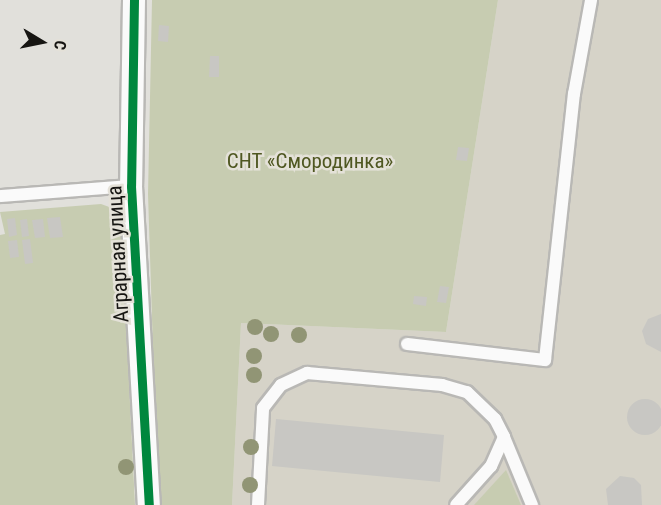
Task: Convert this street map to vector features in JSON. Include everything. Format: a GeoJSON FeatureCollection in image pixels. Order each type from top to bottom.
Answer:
{"type":"FeatureCollection","features":[{"type":"Feature","properties":{"kind":"street","name":"Аграрная улица"},"geometry":{"type":"LineString","coordinates":[[134,0],[131,186],[149,505]]}},
{"type":"Feature","properties":{"kind":"lane"},"geometry":{"type":"LineString","coordinates":[[407,344],[545,360],[574,94],[591,0]]}},
{"type":"Feature","properties":{"kind":"lane"},"geometry":{"type":"LineString","coordinates":[[0,196],[131,186]]}},
{"type":"Feature","properties":{"kind":"lane"},"geometry":{"type":"LineString","coordinates":[[258,505],[263,408],[281,386],[307,373],[442,385],[467,392],[495,419],[532,505]]}},
{"type":"Feature","properties":{"kind":"lane"},"geometry":{"type":"LineString","coordinates":[[456,505],[491,466],[504,436]]}},
{"type":"Feature","properties":{"kind":"shaded area"},"geometry":{"type":"Polygon","coordinates":[[[498,0],[661,0],[661,505],[232,505],[241,323],[446,332],[498,0]]]}},
{"type":"Feature","properties":{"kind":"green space","name":"СНТ «Смородинка»"},"geometry":{"type":"Polygon","coordinates":[[[152,0],[498,0],[446,332],[241,323],[232,505],[158,505],[148,194],[152,0]]]}},
{"type":"Feature","properties":{"kind":"green space"},"geometry":{"type":"Polygon","coordinates":[[[101,204],[112,208],[121,221],[135,505],[0,505],[0,235],[5,234],[0,212],[101,204]]]}},
{"type":"Feature","properties":{"kind":"green space"},"geometry":{"type":"Polygon","coordinates":[[[506,470],[521,505],[474,505],[506,470]]]}},
{"type":"Feature","properties":{"kind":"building"},"geometry":{"type":"Polygon","coordinates":[[[159,25],[169,26],[168,42],[158,41],[159,25]]]}},
{"type":"Feature","properties":{"kind":"building"},"geometry":{"type":"Polygon","coordinates":[[[210,56],[219,56],[219,77],[209,77],[210,56]]]}},
{"type":"Feature","properties":{"kind":"building"},"geometry":{"type":"Polygon","coordinates":[[[458,147],[469,148],[467,161],[456,160],[458,147]]]}},
{"type":"Feature","properties":{"kind":"building"},"geometry":{"type":"Polygon","coordinates":[[[60,217],[63,237],[50,238],[47,218],[60,217]]]}},
{"type":"Feature","properties":{"kind":"building"},"geometry":{"type":"Polygon","coordinates":[[[15,218],[17,235],[9,237],[7,219],[15,218]]]}},
{"type":"Feature","properties":{"kind":"building"},"geometry":{"type":"Polygon","coordinates":[[[27,219],[29,236],[22,237],[20,220],[27,219]]]}},
{"type":"Feature","properties":{"kind":"building"},"geometry":{"type":"Polygon","coordinates":[[[43,219],[45,237],[35,238],[32,220],[43,219]]]}},
{"type":"Feature","properties":{"kind":"building"},"geometry":{"type":"Polygon","coordinates":[[[30,239],[33,263],[25,264],[22,240],[30,239]]]}},
{"type":"Feature","properties":{"kind":"building"},"geometry":{"type":"Polygon","coordinates":[[[17,240],[19,257],[10,258],[8,241],[17,240]]]}},
{"type":"Feature","properties":{"kind":"building"},"geometry":{"type":"Polygon","coordinates":[[[440,286],[449,287],[446,303],[437,302],[440,286]]]}},
{"type":"Feature","properties":{"kind":"building"},"geometry":{"type":"Polygon","coordinates":[[[414,296],[427,297],[426,306],[413,304],[414,296]]]}},
{"type":"Feature","properties":{"kind":"building"},"geometry":{"type":"Polygon","coordinates":[[[661,314],[661,352],[646,344],[642,331],[648,319],[661,314]]]}},
{"type":"Feature","properties":{"kind":"building"},"geometry":{"type":"Polygon","coordinates":[[[645,399],[658,404],[663,417],[658,430],[645,435],[632,430],[627,417],[632,404],[645,399]]]}},
{"type":"Feature","properties":{"kind":"building"},"geometry":{"type":"Polygon","coordinates":[[[276,419],[444,435],[440,482],[272,466],[276,419]]]}},
{"type":"Feature","properties":{"kind":"building"},"geometry":{"type":"Polygon","coordinates":[[[620,476],[634,478],[641,485],[642,505],[608,505],[606,489],[620,476]]]}},
{"type":"Feature","properties":{"kind":"cycle path"},"geometry":{"type":"LineString","coordinates":[[134,0],[131,186],[149,505]]}}]}
